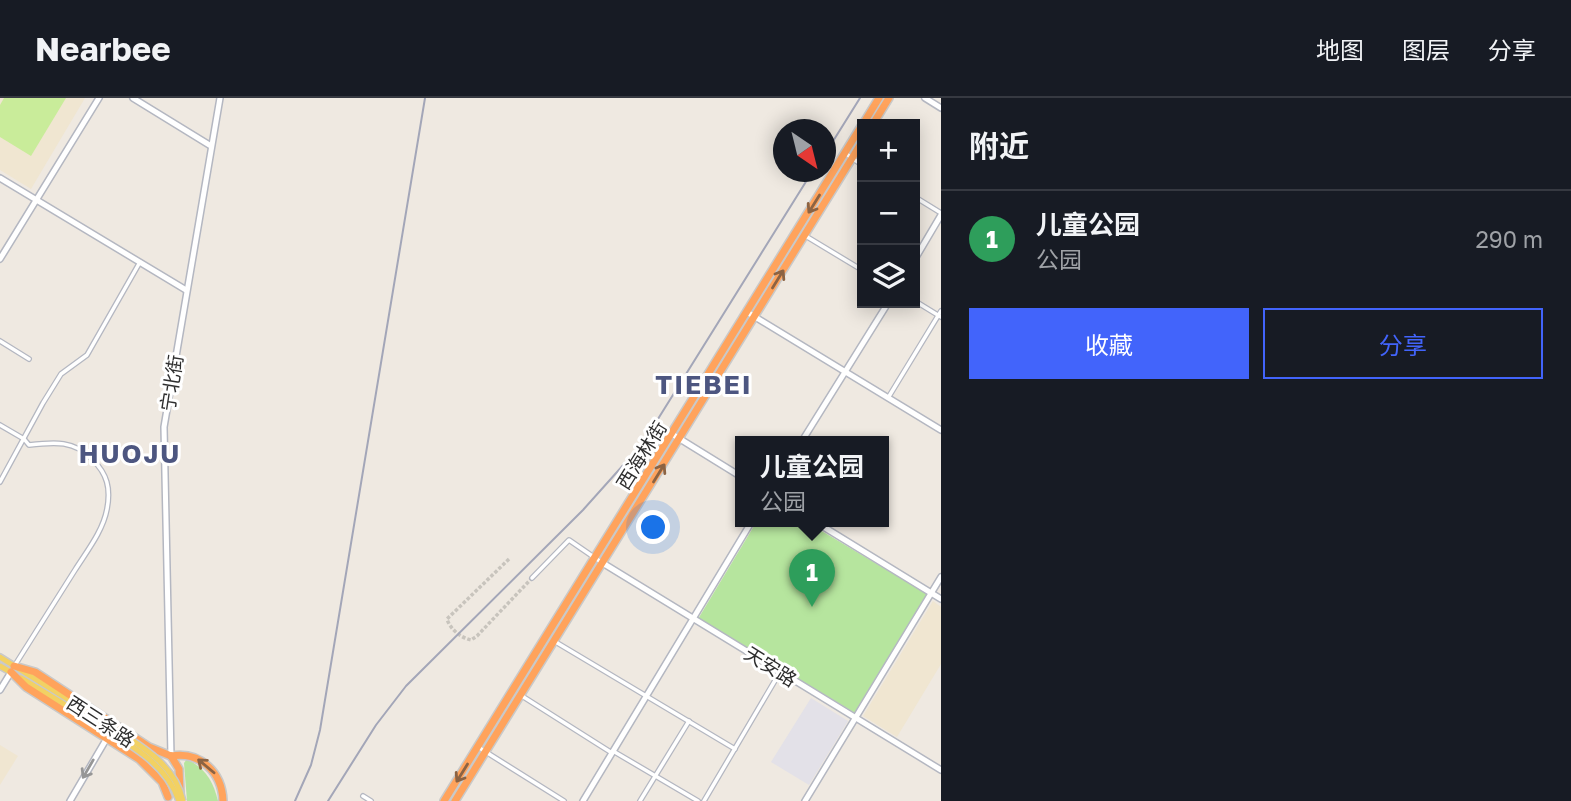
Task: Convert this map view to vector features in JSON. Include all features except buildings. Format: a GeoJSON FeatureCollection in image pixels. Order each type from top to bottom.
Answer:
{"type":"FeatureCollection","features":[{"type":"Feature","properties":{"kind":"highway","name":"西海林街"},"geometry":{"type":"LineString","coordinates":[[866,119],[879,98]]}},
{"type":"Feature","properties":{"kind":"highway"},"geometry":{"type":"LineString","coordinates":[[876,119],[889,98]]}},
{"type":"Feature","properties":{"kind":"highway","name":"西海林街"},"geometry":{"type":"LineString","coordinates":[[444,801],[520,695],[598,560],[680,439],[755,316],[857,133]]}},
{"type":"Feature","properties":{"kind":"highway","name":"西海林街"},"geometry":{"type":"LineString","coordinates":[[455,801],[482,749],[747,312],[857,150]]}},
{"type":"Feature","properties":{"kind":"highway"},"geometry":{"type":"LineString","coordinates":[[13,669],[35,672],[149,747],[172,757],[177,762],[180,776],[180,801]]}},
{"type":"Feature","properties":{"kind":"highway"},"geometry":{"type":"LineString","coordinates":[[13,669],[26,687],[154,771],[162,782],[167,799]]}},
{"type":"Feature","properties":{"kind":"highway"},"geometry":{"type":"LineString","coordinates":[[172,757],[191,755],[210,768],[217,777],[223,800]]}},
{"type":"Feature","properties":{"kind":"highway"},"geometry":{"type":"LineString","coordinates":[[167,799],[172,757]]}},
{"type":"Feature","properties":{"kind":"main road","name":"西三条路"},"geometry":{"type":"LineString","coordinates":[[0,657],[13,669],[164,765],[176,781],[180,801]]}},
{"type":"Feature","properties":{"kind":"main road","name":"西三条路"},"geometry":{"type":"LineString","coordinates":[[0,666],[13,669]]}},
{"type":"Feature","properties":{"kind":"street"},"geometry":{"type":"LineString","coordinates":[[0,259],[99,98]]}},
{"type":"Feature","properties":{"kind":"street"},"geometry":{"type":"LineString","coordinates":[[133,98],[211,146]]}},
{"type":"Feature","properties":{"kind":"street","name":"宁北街"},"geometry":{"type":"LineString","coordinates":[[172,757],[164,427],[220,98]]}},
{"type":"Feature","properties":{"kind":"street"},"geometry":{"type":"LineString","coordinates":[[925,98],[941,108]]}},
{"type":"Feature","properties":{"kind":"street"},"geometry":{"type":"LineString","coordinates":[[845,153],[857,161]]}},
{"type":"Feature","properties":{"kind":"street"},"geometry":{"type":"LineString","coordinates":[[0,178],[186,290]]}},
{"type":"Feature","properties":{"kind":"street"},"geometry":{"type":"LineString","coordinates":[[920,200],[941,214],[920,250]]}},
{"type":"Feature","properties":{"kind":"street"},"geometry":{"type":"LineString","coordinates":[[801,233],[857,267]]}},
{"type":"Feature","properties":{"kind":"street"},"geometry":{"type":"LineString","coordinates":[[0,482],[61,374],[87,355],[139,262]]}},
{"type":"Feature","properties":{"kind":"street"},"geometry":{"type":"LineString","coordinates":[[888,398],[940,315],[920,304]]}},
{"type":"Feature","properties":{"kind":"street"},"geometry":{"type":"LineString","coordinates":[[805,436],[885,308]]}},
{"type":"Feature","properties":{"kind":"street"},"geometry":{"type":"LineString","coordinates":[[747,312],[941,430]]}},
{"type":"Feature","properties":{"kind":"street"},"geometry":{"type":"LineString","coordinates":[[0,341],[29,359]]}},
{"type":"Feature","properties":{"kind":"street"},"geometry":{"type":"LineString","coordinates":[[0,425],[24,439],[29,445],[52,442],[72,444],[87,453],[104,472],[108,489],[107,509],[97,535],[0,690]]}},
{"type":"Feature","properties":{"kind":"street"},"geometry":{"type":"LineString","coordinates":[[672,435],[735,473]]}},
{"type":"Feature","properties":{"kind":"street"},"geometry":{"type":"LineString","coordinates":[[583,801],[748,527]]}},
{"type":"Feature","properties":{"kind":"street"},"geometry":{"type":"LineString","coordinates":[[824,527],[941,599]]}},
{"type":"Feature","properties":{"kind":"street"},"geometry":{"type":"LineString","coordinates":[[532,579],[569,540],[598,560]]}},
{"type":"Feature","properties":{"kind":"street","name":"天安路"},"geometry":{"type":"LineString","coordinates":[[598,560],[941,771]]}},
{"type":"Feature","properties":{"kind":"street"},"geometry":{"type":"LineString","coordinates":[[805,801],[941,577]]}},
{"type":"Feature","properties":{"kind":"street"},"geometry":{"type":"LineString","coordinates":[[554,640],[735,749]]}},
{"type":"Feature","properties":{"kind":"street"},"geometry":{"type":"LineString","coordinates":[[704,801],[780,672]]}},
{"type":"Feature","properties":{"kind":"street"},"geometry":{"type":"LineString","coordinates":[[520,695],[698,801]]}},
{"type":"Feature","properties":{"kind":"street"},"geometry":{"type":"LineString","coordinates":[[640,801],[689,721]]}},
{"type":"Feature","properties":{"kind":"street"},"geometry":{"type":"LineString","coordinates":[[70,801],[107,738]]}},
{"type":"Feature","properties":{"kind":"street"},"geometry":{"type":"LineString","coordinates":[[482,749],[564,801]]}},
{"type":"Feature","properties":{"kind":"street"},"geometry":{"type":"LineString","coordinates":[[363,796],[371,801]]}},
{"type":"Feature","properties":{"kind":"shaded area"},"geometry":{"type":"Polygon","coordinates":[[[0,98],[85,98],[31,189],[0,170],[0,98]]]}},
{"type":"Feature","properties":{"kind":"shaded area"},"geometry":{"type":"Polygon","coordinates":[[[933,601],[941,607],[941,664],[897,737],[863,716],[933,601]]]}},
{"type":"Feature","properties":{"kind":"shaded area"},"geometry":{"type":"Polygon","coordinates":[[[811,698],[848,721],[809,785],[771,762],[811,698]]]}},
{"type":"Feature","properties":{"kind":"shaded area"},"geometry":{"type":"Polygon","coordinates":[[[0,745],[18,756],[0,785],[0,745]]]}},
{"type":"Feature","properties":{"kind":"green space"},"geometry":{"type":"Polygon","coordinates":[[[4,98],[66,98],[31,156],[0,137],[0,105],[4,98]]]}},
{"type":"Feature","properties":{"kind":"green space"},"geometry":{"type":"Polygon","coordinates":[[[753,527],[815,527],[927,594],[855,713],[698,619],[753,527]]]}},
{"type":"Feature","properties":{"kind":"green space"},"geometry":{"type":"Polygon","coordinates":[[[187,759],[208,776],[218,801],[187,801],[184,763],[187,759]]]}},
{"type":"Feature","properties":{"kind":"tunnel"},"geometry":{"type":"LineString","coordinates":[[509,559],[447,619],[456,632],[471,640],[477,636],[532,578]]}},
{"type":"Feature","properties":{"kind":"railway"},"geometry":{"type":"LineString","coordinates":[[295,801],[311,765],[320,730],[425,98]]}},
{"type":"Feature","properties":{"kind":"railway"},"geometry":{"type":"LineString","coordinates":[[836,136],[860,98]]}},
{"type":"Feature","properties":{"kind":"railway"},"geometry":{"type":"LineString","coordinates":[[328,801],[376,725],[406,686],[583,510],[643,443],[806,182]]}},
{"type":"Feature","properties":{"kind":"place","name":"儿童公园"},"geometry":{"type":"Point","coordinates":[812,607]}},
{"type":"Feature","properties":{"kind":"district","name":"TIEBEI"},"geometry":{"type":"Point","coordinates":[704,384]}},
{"type":"Feature","properties":{"kind":"district","name":"HUOJU"},"geometry":{"type":"Point","coordinates":[130,453]}}]}
